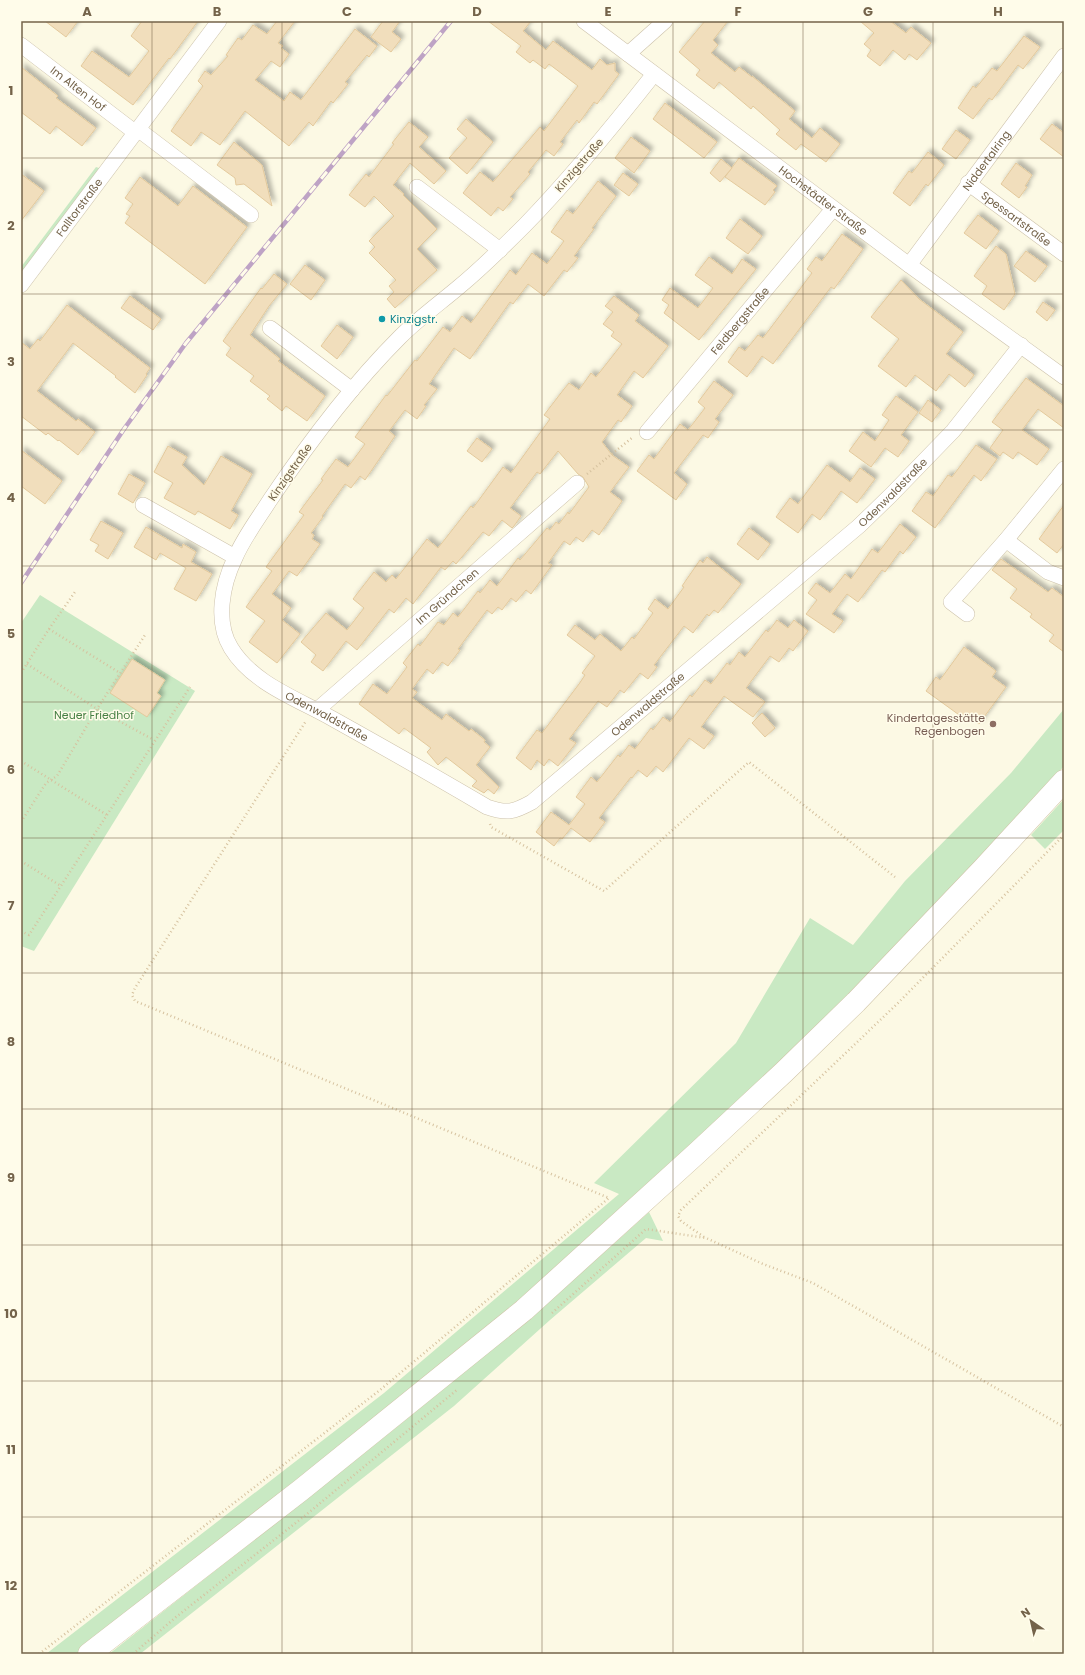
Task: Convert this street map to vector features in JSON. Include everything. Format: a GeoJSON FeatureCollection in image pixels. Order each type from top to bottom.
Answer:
{"type":"FeatureCollection","features":[{"type":"Feature","properties":{"kind":"main road"},"geometry":{"type":"LineString","coordinates":[[89,1654],[307,1485],[529,1305],[784,1072],[844,1013],[983,870],[1064,781]]}},
{"type":"Feature","properties":{"kind":"street","name":"Falltorstraße"},"geometry":{"type":"LineString","coordinates":[[21,285],[219,21]]}},
{"type":"Feature","properties":{"kind":"street","name":"Hochstädter Straße"},"geometry":{"type":"LineString","coordinates":[[584,21],[833,209],[1064,377]]}},
{"type":"Feature","properties":{"kind":"street"},"geometry":{"type":"LineString","coordinates":[[628,54],[665,21]]}},
{"type":"Feature","properties":{"kind":"street","name":"Im Alten Hof"},"geometry":{"type":"LineString","coordinates":[[21,45],[137,132]]}},
{"type":"Feature","properties":{"kind":"street","name":"Niddertalring"},"geometry":{"type":"LineString","coordinates":[[909,265],[968,183],[1064,56]]}},
{"type":"Feature","properties":{"kind":"street","name":"Kinzigstraße"},"geometry":{"type":"LineString","coordinates":[[225,634],[222,618],[224,592],[235,558],[244,540],[321,428],[352,390],[416,322],[459,287],[526,224],[584,160],[654,74]]}},
{"type":"Feature","properties":{"kind":"street"},"geometry":{"type":"LineString","coordinates":[[137,132],[251,215]]}},
{"type":"Feature","properties":{"kind":"street","name":"Spessartstraße"},"geometry":{"type":"LineString","coordinates":[[968,183],[1064,254]]}},
{"type":"Feature","properties":{"kind":"street"},"geometry":{"type":"LineString","coordinates":[[417,187],[500,250]]}},
{"type":"Feature","properties":{"kind":"street","name":"Feldbergstraße"},"geometry":{"type":"LineString","coordinates":[[647,432],[833,209]]}},
{"type":"Feature","properties":{"kind":"street"},"geometry":{"type":"LineString","coordinates":[[270,328],[352,390]]}},
{"type":"Feature","properties":{"kind":"street","name":"Odenwaldstraße"},"geometry":{"type":"LineString","coordinates":[[225,634],[230,647],[249,671],[261,680],[316,709],[488,807],[500,812],[511,812],[532,802],[826,554],[892,495],[948,436],[979,399],[1020,345]]}},
{"type":"Feature","properties":{"kind":"street"},"geometry":{"type":"LineString","coordinates":[[967,614],[951,602],[1006,540],[1064,469]]}},
{"type":"Feature","properties":{"kind":"street","name":"Im Gründchen"},"geometry":{"type":"LineString","coordinates":[[316,709],[577,482]]}},
{"type":"Feature","properties":{"kind":"street"},"geometry":{"type":"LineString","coordinates":[[143,505],[235,558]]}},
{"type":"Feature","properties":{"kind":"street"},"geometry":{"type":"LineString","coordinates":[[1006,540],[1048,572],[1064,578]]}},
{"type":"Feature","properties":{"kind":"path"},"geometry":{"type":"LineString","coordinates":[[577,482],[635,436],[647,432]]}},
{"type":"Feature","properties":{"kind":"path"},"geometry":{"type":"LineString","coordinates":[[21,673],[75,592]]}},
{"type":"Feature","properties":{"kind":"path"},"geometry":{"type":"LineString","coordinates":[[49,629],[120,673]]}},
{"type":"Feature","properties":{"kind":"path"},"geometry":{"type":"LineString","coordinates":[[21,822],[46,783],[57,776],[97,709],[145,635]]}},
{"type":"Feature","properties":{"kind":"path"},"geometry":{"type":"LineString","coordinates":[[27,664],[97,709],[154,740]]}},
{"type":"Feature","properties":{"kind":"path"},"geometry":{"type":"LineString","coordinates":[[21,931],[29,935],[154,740],[190,687]]}},
{"type":"Feature","properties":{"kind":"path"},"geometry":{"type":"LineString","coordinates":[[39,1654],[380,1390],[609,1198],[135,1001],[132,996],[135,988],[234,832],[316,709]]}},
{"type":"Feature","properties":{"kind":"path"},"geometry":{"type":"LineString","coordinates":[[21,761],[107,815]]}},
{"type":"Feature","properties":{"kind":"path"},"geometry":{"type":"LineString","coordinates":[[488,807],[491,827],[604,891],[749,762],[895,877]]}},
{"type":"Feature","properties":{"kind":"path"},"geometry":{"type":"LineString","coordinates":[[1064,835],[896,1004],[681,1210],[678,1216],[681,1221],[706,1238],[763,1264],[813,1283],[1064,1427]]}},
{"type":"Feature","properties":{"kind":"path"},"geometry":{"type":"LineString","coordinates":[[21,861],[61,886]]}},
{"type":"Feature","properties":{"kind":"path"},"geometry":{"type":"LineString","coordinates":[[550,1314],[646,1228],[706,1238]]}},
{"type":"Feature","properties":{"kind":"path"},"geometry":{"type":"LineString","coordinates":[[133,1654],[176,1617],[307,1514],[459,1389]]}},
{"type":"Feature","properties":{"kind":"green space"},"geometry":{"type":"Polygon","coordinates":[[[96,167],[100,170],[21,275],[21,267],[96,167]]]}},
{"type":"Feature","properties":{"kind":"green space","name":"Neuer Friedhof"},"geometry":{"type":"Polygon","coordinates":[[[40,595],[195,691],[34,951],[21,946],[21,623],[40,595]]]}},
{"type":"Feature","properties":{"kind":"green space"},"geometry":{"type":"Polygon","coordinates":[[[1064,709],[1064,766],[1036,799],[848,996],[774,1067],[518,1305],[78,1654],[46,1654],[384,1393],[619,1194],[594,1183],[736,1043],[810,918],[853,945],[905,881],[1011,773],[1064,709]]]}},
{"type":"Feature","properties":{"kind":"green space"},"geometry":{"type":"Polygon","coordinates":[[[1064,799],[1064,830],[1045,849],[1031,835],[1064,799]]]}},
{"type":"Feature","properties":{"kind":"green space"},"geometry":{"type":"Polygon","coordinates":[[[649,1212],[663,1241],[646,1238],[550,1320],[454,1406],[140,1654],[109,1654],[451,1383],[584,1270],[649,1212]]]}},
{"type":"Feature","properties":{"kind":"building"},"geometry":{"type":"Polygon","coordinates":[[[45,21],[78,21],[66,37],[45,21]]]}},
{"type":"Feature","properties":{"kind":"building"},"geometry":{"type":"Polygon","coordinates":[[[142,21],[198,21],[133,105],[81,66],[92,51],[129,77],[149,51],[131,36],[142,21]]]}},
{"type":"Feature","properties":{"kind":"building"},"geometry":{"type":"Polygon","coordinates":[[[277,21],[295,21],[278,43],[283,46],[281,48],[289,54],[280,67],[271,61],[255,80],[284,101],[290,92],[301,100],[355,29],[377,46],[369,57],[367,55],[345,82],[348,84],[333,103],[331,101],[313,126],[309,122],[289,146],[245,111],[220,145],[201,132],[191,146],[171,131],[203,86],[198,81],[205,71],[211,75],[228,56],[226,55],[238,38],[242,40],[253,25],[267,34],[277,21]]]}},
{"type":"Feature","properties":{"kind":"building"},"geometry":{"type":"Polygon","coordinates":[[[383,21],[400,21],[392,32],[401,39],[391,52],[371,37],[383,21]]]}},
{"type":"Feature","properties":{"kind":"building"},"geometry":{"type":"Polygon","coordinates":[[[488,21],[531,21],[523,31],[546,50],[553,41],[592,70],[600,59],[607,65],[615,63],[615,71],[619,74],[597,104],[594,102],[579,123],[577,120],[560,142],[563,144],[554,156],[546,150],[528,172],[530,174],[510,197],[513,199],[503,211],[498,207],[491,216],[463,193],[480,172],[493,182],[540,127],[544,131],[578,86],[549,64],[545,69],[533,60],[530,63],[516,52],[521,46],[488,21]]]}},
{"type":"Feature","properties":{"kind":"building"},"geometry":{"type":"Polygon","coordinates":[[[705,21],[728,21],[713,40],[718,45],[711,53],[735,72],[739,67],[795,111],[789,119],[812,138],[820,128],[840,144],[826,162],[801,144],[796,150],[776,134],[780,130],[753,106],[751,109],[719,82],[714,89],[696,75],[700,70],[679,52],[705,21]]]}},
{"type":"Feature","properties":{"kind":"building"},"geometry":{"type":"Polygon","coordinates":[[[860,21],[890,21],[906,33],[911,27],[931,43],[917,60],[909,54],[905,60],[893,50],[880,66],[867,56],[871,50],[864,44],[874,33],[860,21]]]}},
{"type":"Feature","properties":{"kind":"building"},"geometry":{"type":"Polygon","coordinates":[[[1024,36],[1040,47],[1023,69],[1018,65],[992,100],[989,98],[973,119],[958,108],[973,86],[976,88],[992,68],[997,71],[1024,36]]]}},
{"type":"Feature","properties":{"kind":"building"},"geometry":{"type":"Polygon","coordinates":[[[21,67],[58,96],[56,98],[96,128],[82,146],[56,126],[50,134],[21,112],[21,67]]]}},
{"type":"Feature","properties":{"kind":"building"},"geometry":{"type":"Polygon","coordinates":[[[665,103],[717,142],[704,158],[653,119],[665,103]]]}},
{"type":"Feature","properties":{"kind":"building"},"geometry":{"type":"Polygon","coordinates":[[[466,119],[493,142],[467,174],[449,158],[467,138],[457,129],[466,119]]]}},
{"type":"Feature","properties":{"kind":"building"},"geometry":{"type":"Polygon","coordinates":[[[409,122],[428,137],[419,147],[446,171],[434,184],[410,163],[393,185],[404,194],[403,195],[437,229],[417,249],[437,270],[395,308],[387,299],[394,292],[389,286],[396,280],[369,253],[375,247],[369,241],[394,216],[374,196],[365,207],[349,195],[366,174],[369,177],[394,144],[392,143],[409,122]]]}},
{"type":"Feature","properties":{"kind":"building"},"geometry":{"type":"Polygon","coordinates":[[[1052,124],[1064,133],[1064,157],[1040,139],[1052,124]]]}},
{"type":"Feature","properties":{"kind":"building"},"geometry":{"type":"Polygon","coordinates":[[[956,130],[970,140],[956,159],[942,149],[956,130]]]}},
{"type":"Feature","properties":{"kind":"building"},"geometry":{"type":"Polygon","coordinates":[[[631,137],[650,151],[634,173],[615,158],[631,137]]]}},
{"type":"Feature","properties":{"kind":"building"},"geometry":{"type":"Polygon","coordinates":[[[234,142],[262,165],[272,206],[244,184],[236,185],[235,178],[217,165],[234,142]]]}},
{"type":"Feature","properties":{"kind":"building"},"geometry":{"type":"Polygon","coordinates":[[[928,152],[944,165],[928,186],[926,184],[910,206],[893,193],[909,171],[912,173],[928,152]]]}},
{"type":"Feature","properties":{"kind":"building"},"geometry":{"type":"Polygon","coordinates":[[[739,158],[777,186],[773,190],[775,192],[765,205],[725,177],[739,158]]]}},
{"type":"Feature","properties":{"kind":"building"},"geometry":{"type":"Polygon","coordinates":[[[721,159],[732,168],[720,182],[710,173],[721,159]]]}},
{"type":"Feature","properties":{"kind":"building"},"geometry":{"type":"Polygon","coordinates":[[[1016,163],[1032,175],[1025,186],[1027,187],[1019,198],[1001,184],[1016,163]]]}},
{"type":"Feature","properties":{"kind":"building"},"geometry":{"type":"Polygon","coordinates":[[[623,173],[638,184],[629,196],[614,185],[623,173]]]}},
{"type":"Feature","properties":{"kind":"building"},"geometry":{"type":"Polygon","coordinates":[[[21,174],[44,191],[21,221],[21,174]]]}},
{"type":"Feature","properties":{"kind":"building"},"geometry":{"type":"Polygon","coordinates":[[[140,177],[178,206],[193,186],[247,227],[205,284],[125,223],[130,216],[126,214],[133,204],[125,198],[140,177]]]}},
{"type":"Feature","properties":{"kind":"building"},"geometry":{"type":"Polygon","coordinates":[[[598,181],[616,196],[592,228],[594,229],[574,256],[578,258],[567,272],[564,270],[544,296],[528,284],[513,304],[510,302],[470,359],[454,348],[429,384],[437,389],[424,405],[426,406],[417,419],[405,410],[389,431],[395,436],[365,480],[360,476],[351,488],[345,484],[322,516],[323,517],[311,533],[314,535],[312,539],[320,544],[297,576],[289,571],[272,594],[291,608],[282,620],[300,634],[277,663],[249,642],[265,621],[246,607],[272,571],[266,567],[304,515],[299,512],[323,480],[321,479],[336,459],[348,467],[365,444],[355,437],[386,395],[387,396],[415,360],[417,361],[443,327],[450,332],[462,316],[471,323],[510,270],[516,275],[532,253],[547,264],[564,241],[551,232],[567,210],[573,214],[598,181]]]}},
{"type":"Feature","properties":{"kind":"building"},"geometry":{"type":"Polygon","coordinates":[[[978,215],[999,231],[986,249],[964,233],[978,215]]]}},
{"type":"Feature","properties":{"kind":"building"},"geometry":{"type":"Polygon","coordinates":[[[740,219],[762,236],[748,254],[726,238],[740,219]]]}},
{"type":"Feature","properties":{"kind":"building"},"geometry":{"type":"Polygon","coordinates":[[[842,234],[863,249],[834,289],[831,287],[773,364],[762,356],[747,377],[728,362],[739,347],[745,351],[758,335],[763,338],[812,273],[807,269],[816,257],[822,261],[842,234]]]}},
{"type":"Feature","properties":{"kind":"building"},"geometry":{"type":"Polygon","coordinates":[[[996,246],[1006,254],[1015,294],[1004,310],[982,294],[987,286],[974,276],[996,246]]]}},
{"type":"Feature","properties":{"kind":"building"},"geometry":{"type":"Polygon","coordinates":[[[1026,251],[1047,266],[1035,282],[1014,266],[1026,251]]]}},
{"type":"Feature","properties":{"kind":"building"},"geometry":{"type":"Polygon","coordinates":[[[709,257],[732,274],[742,259],[756,269],[699,340],[664,313],[669,305],[662,300],[670,288],[698,308],[713,288],[695,275],[709,257]]]}},
{"type":"Feature","properties":{"kind":"building"},"geometry":{"type":"Polygon","coordinates":[[[305,265],[325,280],[311,300],[290,284],[305,265]]]}},
{"type":"Feature","properties":{"kind":"building"},"geometry":{"type":"Polygon","coordinates":[[[274,274],[287,284],[269,306],[250,335],[280,359],[278,361],[325,396],[307,421],[286,406],[282,411],[267,399],[270,396],[250,381],[254,376],[226,355],[231,348],[223,341],[261,288],[262,289],[274,274]]]}},
{"type":"Feature","properties":{"kind":"building"},"geometry":{"type":"Polygon","coordinates":[[[901,280],[919,299],[963,332],[946,354],[974,375],[965,387],[949,374],[936,391],[915,375],[906,387],[878,366],[899,339],[871,317],[901,280]]]}},
{"type":"Feature","properties":{"kind":"building"},"geometry":{"type":"Polygon","coordinates":[[[130,296],[161,319],[153,330],[121,308],[130,296]]]}},
{"type":"Feature","properties":{"kind":"building"},"geometry":{"type":"Polygon","coordinates":[[[614,296],[639,315],[635,321],[668,346],[643,378],[634,371],[617,395],[632,406],[621,422],[618,420],[602,442],[612,455],[629,467],[610,492],[622,501],[599,535],[592,530],[583,542],[576,537],[570,545],[564,541],[548,563],[552,565],[531,594],[526,590],[516,602],[511,598],[502,610],[498,607],[492,614],[487,610],[458,649],[460,650],[448,666],[442,662],[433,674],[427,669],[412,689],[417,692],[412,698],[442,720],[446,714],[469,731],[471,729],[485,740],[484,742],[490,747],[476,765],[499,787],[494,794],[488,789],[484,793],[472,786],[477,781],[446,757],[438,765],[427,752],[431,748],[404,728],[399,734],[359,704],[373,684],[387,694],[407,667],[403,663],[418,644],[420,646],[438,622],[444,625],[453,613],[458,617],[478,591],[480,593],[490,580],[497,586],[518,558],[520,560],[547,528],[550,530],[556,522],[559,524],[568,512],[569,514],[589,487],[583,477],[578,474],[558,451],[540,474],[537,472],[510,508],[521,516],[512,528],[502,520],[489,536],[483,532],[456,564],[453,561],[445,570],[441,567],[413,604],[406,598],[394,613],[389,609],[357,650],[346,641],[323,671],[311,662],[316,655],[301,642],[326,613],[347,630],[364,608],[353,599],[374,572],[386,582],[392,575],[396,579],[427,539],[438,548],[471,506],[473,508],[503,467],[511,473],[550,419],[544,415],[569,383],[579,390],[591,373],[596,377],[622,344],[611,336],[614,332],[603,324],[613,312],[605,306],[614,296]]]}},
{"type":"Feature","properties":{"kind":"building"},"geometry":{"type":"Polygon","coordinates":[[[1043,302],[1055,310],[1047,321],[1036,312],[1043,302]]]}},
{"type":"Feature","properties":{"kind":"building"},"geometry":{"type":"Polygon","coordinates":[[[67,305],[150,368],[135,393],[115,377],[116,376],[73,343],[37,391],[76,421],[78,419],[95,432],[78,455],[59,440],[58,441],[48,433],[46,435],[21,416],[21,342],[30,349],[38,339],[40,341],[67,305]]]}},
{"type":"Feature","properties":{"kind":"building"},"geometry":{"type":"Polygon","coordinates":[[[337,325],[353,337],[337,359],[321,346],[337,325]]]}},
{"type":"Feature","properties":{"kind":"building"},"geometry":{"type":"Polygon","coordinates":[[[1026,378],[1064,406],[1064,428],[1038,409],[1022,430],[1049,449],[1037,465],[1018,452],[1013,459],[1003,452],[1000,456],[990,448],[1003,430],[992,422],[1026,378]]]}},
{"type":"Feature","properties":{"kind":"building"},"geometry":{"type":"Polygon","coordinates":[[[714,381],[733,395],[715,419],[719,422],[708,438],[703,435],[674,473],[687,484],[676,500],[637,471],[649,455],[654,459],[680,424],[688,430],[705,408],[698,402],[714,381]]]}},
{"type":"Feature","properties":{"kind":"building"},"geometry":{"type":"Polygon","coordinates":[[[896,396],[918,412],[901,435],[909,441],[898,457],[885,448],[871,467],[849,451],[863,432],[875,441],[889,420],[882,415],[896,396]]]}},
{"type":"Feature","properties":{"kind":"building"},"geometry":{"type":"Polygon","coordinates":[[[928,400],[941,410],[932,422],[919,413],[928,400]]]}},
{"type":"Feature","properties":{"kind":"building"},"geometry":{"type":"Polygon","coordinates":[[[477,438],[492,449],[482,462],[467,451],[477,438]]]}},
{"type":"Feature","properties":{"kind":"building"},"geometry":{"type":"Polygon","coordinates":[[[976,445],[997,459],[981,481],[974,475],[935,528],[912,511],[926,492],[933,496],[948,475],[952,477],[976,445]]]}},
{"type":"Feature","properties":{"kind":"building"},"geometry":{"type":"Polygon","coordinates":[[[168,446],[187,457],[182,465],[204,485],[221,456],[252,474],[231,511],[238,515],[230,529],[198,511],[195,515],[164,498],[173,483],[154,472],[168,446]]]}},
{"type":"Feature","properties":{"kind":"building"},"geometry":{"type":"Polygon","coordinates":[[[21,450],[62,481],[45,504],[21,486],[21,450]]]}},
{"type":"Feature","properties":{"kind":"building"},"geometry":{"type":"Polygon","coordinates":[[[827,465],[850,482],[860,468],[875,479],[857,503],[841,491],[820,520],[812,514],[798,533],[776,517],[790,498],[798,504],[827,465]]]}},
{"type":"Feature","properties":{"kind":"building"},"geometry":{"type":"Polygon","coordinates":[[[129,474],[145,483],[133,503],[118,494],[129,474]]]}},
{"type":"Feature","properties":{"kind":"building"},"geometry":{"type":"Polygon","coordinates":[[[1064,505],[1064,544],[1057,553],[1039,539],[1064,505]]]}},
{"type":"Feature","properties":{"kind":"building"},"geometry":{"type":"Polygon","coordinates":[[[101,521],[123,533],[108,559],[95,551],[99,545],[90,540],[101,521]]]}},
{"type":"Feature","properties":{"kind":"building"},"geometry":{"type":"Polygon","coordinates":[[[900,524],[916,537],[903,554],[900,551],[885,572],[882,570],[858,602],[847,594],[832,614],[843,621],[834,633],[806,614],[817,600],[808,593],[816,583],[830,593],[845,574],[851,579],[872,549],[878,553],[900,524]]]}},
{"type":"Feature","properties":{"kind":"building"},"geometry":{"type":"Polygon","coordinates":[[[146,527],[182,548],[183,544],[196,552],[191,562],[212,574],[196,601],[174,589],[186,568],[160,553],[156,560],[134,547],[146,527]]]}},
{"type":"Feature","properties":{"kind":"building"},"geometry":{"type":"Polygon","coordinates":[[[749,528],[770,544],[758,560],[737,544],[749,528]]]}},
{"type":"Feature","properties":{"kind":"building"},"geometry":{"type":"Polygon","coordinates":[[[707,557],[741,584],[718,613],[714,610],[709,616],[707,614],[693,633],[684,626],[654,665],[657,667],[648,679],[640,673],[624,693],[620,690],[607,707],[598,701],[569,739],[576,743],[558,766],[549,759],[544,766],[537,760],[531,770],[516,758],[537,730],[542,733],[579,684],[585,675],[582,673],[595,656],[567,635],[575,625],[595,640],[600,634],[621,651],[632,637],[634,639],[653,613],[648,609],[655,599],[668,609],[684,587],[682,586],[700,560],[703,563],[707,557]]]}},
{"type":"Feature","properties":{"kind":"building"},"geometry":{"type":"Polygon","coordinates":[[[1001,559],[1048,592],[1052,588],[1064,597],[1064,652],[1049,641],[1054,635],[1030,617],[1032,614],[1010,598],[1017,589],[992,570],[1001,559]]]}},
{"type":"Feature","properties":{"kind":"building"},"geometry":{"type":"Polygon","coordinates":[[[777,620],[788,628],[794,620],[808,631],[793,651],[789,648],[779,662],[770,656],[746,688],[765,702],[753,717],[724,696],[701,727],[714,736],[704,749],[689,738],[663,772],[656,766],[647,777],[638,770],[599,818],[605,822],[590,842],[571,828],[554,846],[536,832],[551,812],[569,825],[585,804],[576,797],[591,777],[597,782],[618,755],[620,757],[629,745],[635,749],[651,728],[653,730],[663,717],[670,722],[690,695],[692,697],[705,680],[711,684],[727,663],[730,665],[739,652],[745,657],[766,630],[768,632],[777,620]]]}},
{"type":"Feature","properties":{"kind":"building"},"geometry":{"type":"Polygon","coordinates":[[[964,647],[996,671],[992,677],[1006,687],[979,724],[965,713],[962,717],[926,691],[936,677],[940,680],[964,647]]]}},
{"type":"Feature","properties":{"kind":"building"},"geometry":{"type":"Polygon","coordinates":[[[132,659],[165,680],[157,693],[161,696],[147,717],[110,693],[132,659]]]}},
{"type":"Feature","properties":{"kind":"building"},"geometry":{"type":"Polygon","coordinates":[[[762,713],[775,728],[765,737],[752,723],[762,713]]]}},
{"type":"Feature","properties":{"kind":"railway"},"geometry":{"type":"LineString","coordinates":[[21,583],[124,429],[186,343],[451,21]]}},
{"type":"Feature","properties":{"kind":"place","name":"Kinzigstr."},"geometry":{"type":"Point","coordinates":[382,319]}},
{"type":"Feature","properties":{"kind":"place","name":"Kindertagesstätte Regenbogen"},"geometry":{"type":"Point","coordinates":[993,724]}}]}
